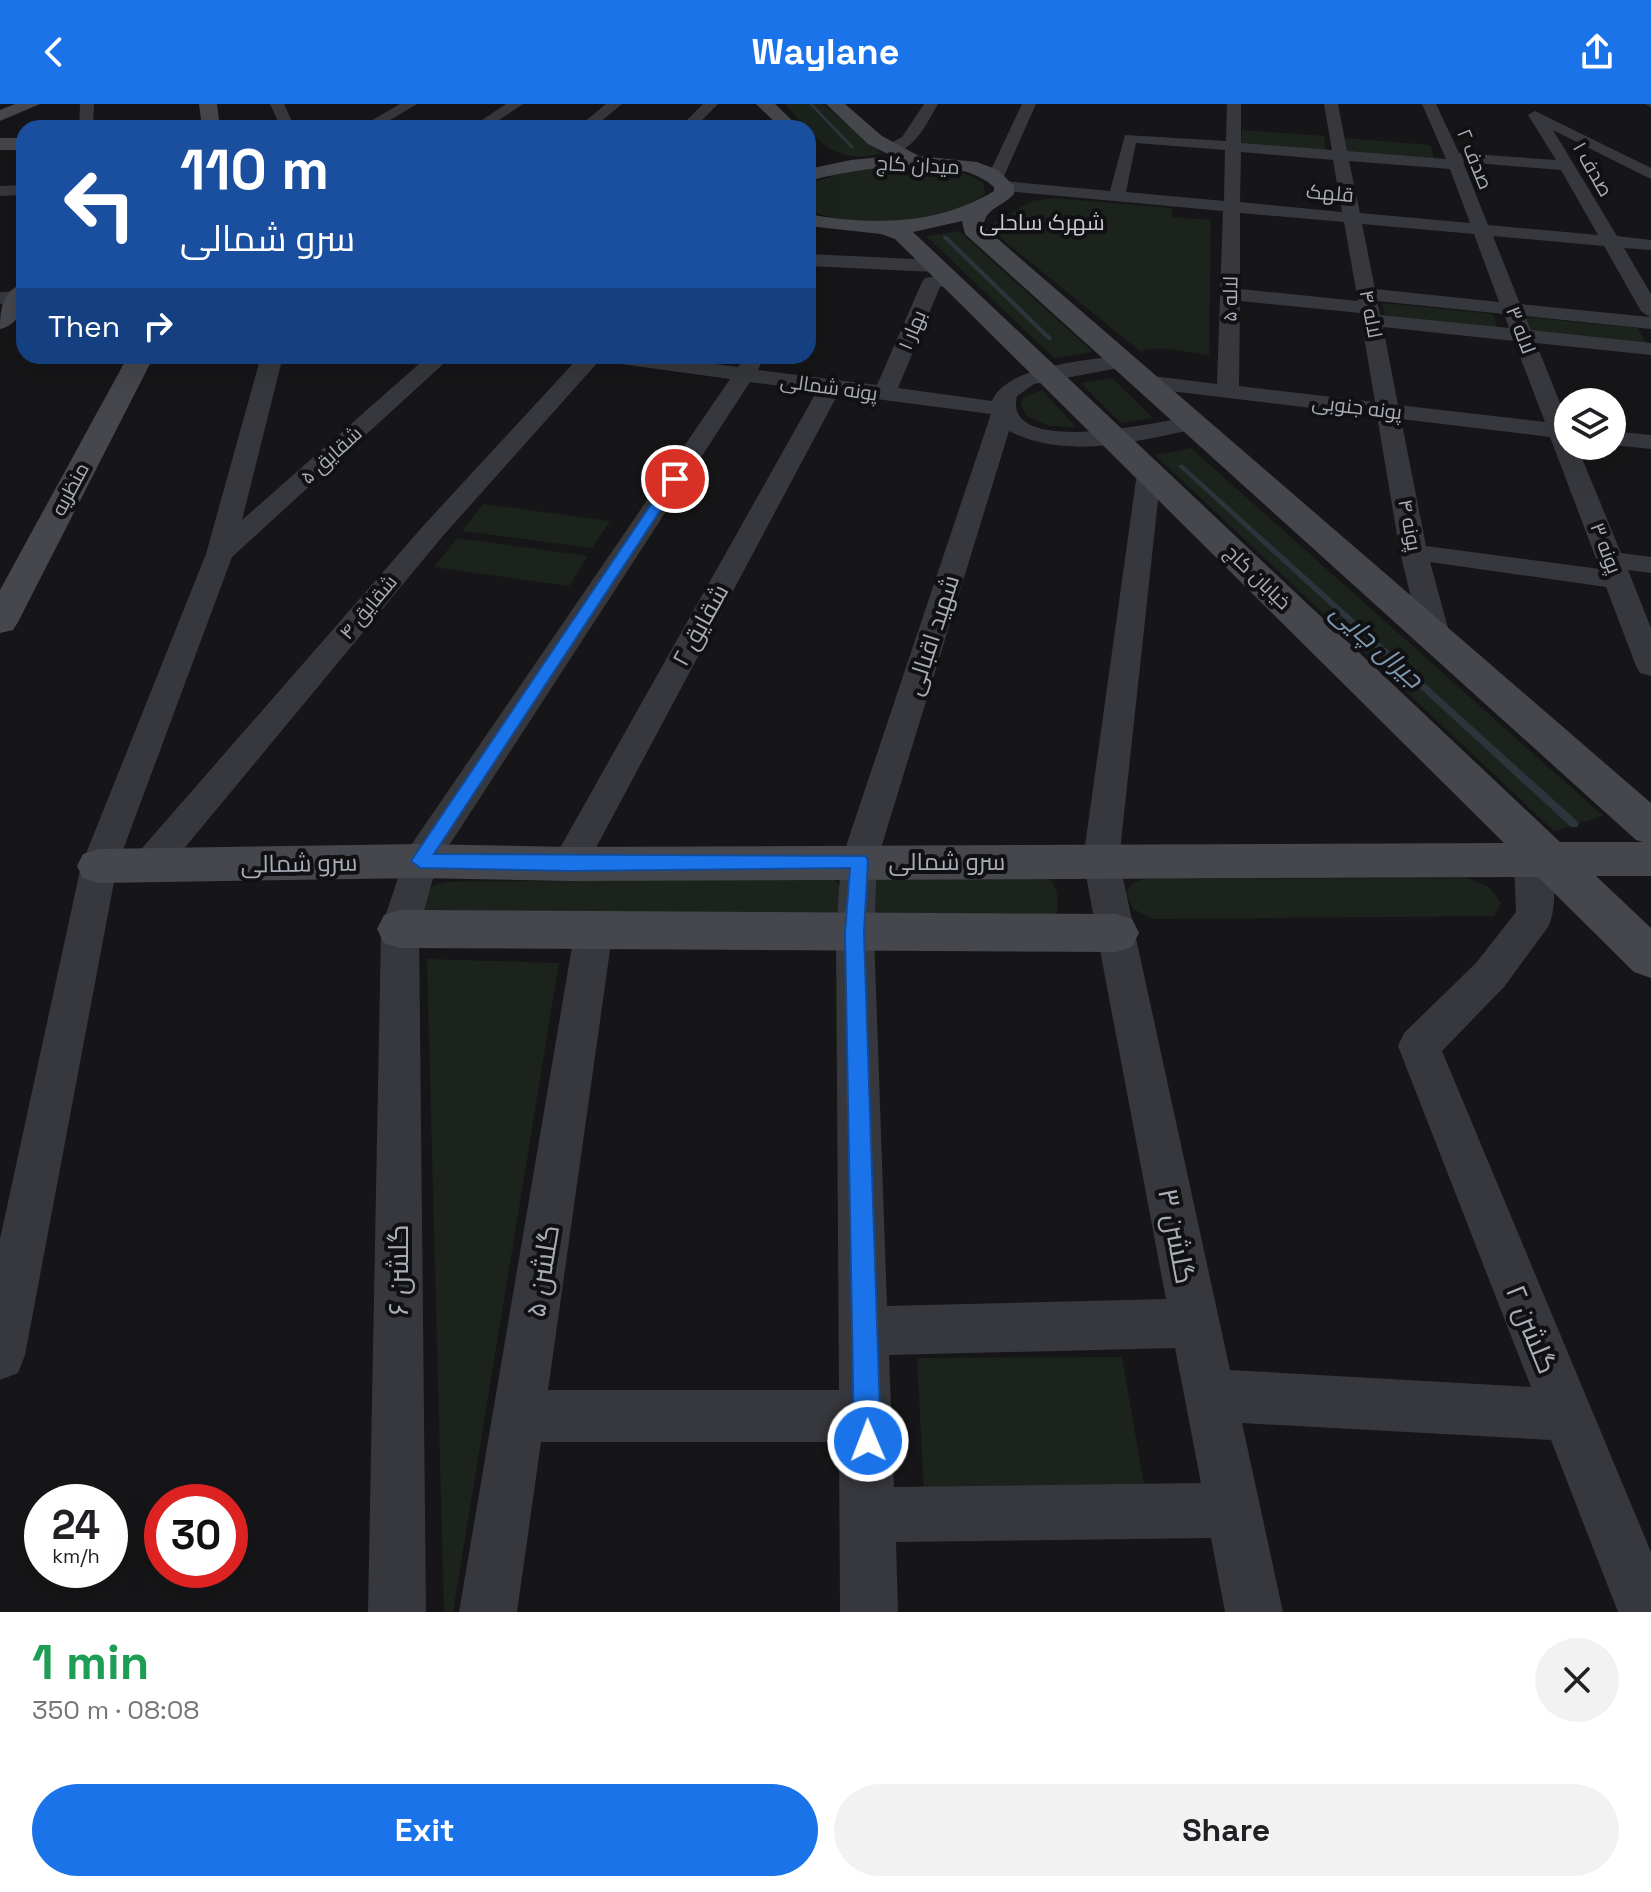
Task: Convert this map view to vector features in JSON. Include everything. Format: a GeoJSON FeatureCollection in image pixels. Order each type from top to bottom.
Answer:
{"type":"FeatureCollection","features":[{"type":"Feature","properties":{"kind":"main road"},"geometry":{"type":"LineString","coordinates":[[0,116],[31,104]]}},
{"type":"Feature","properties":{"kind":"main road"},"geometry":{"type":"LineString","coordinates":[[765,104],[782,120]]}},
{"type":"Feature","properties":{"kind":"main road"},"geometry":{"type":"LineString","coordinates":[[835,104],[875,140],[914,161]]}},
{"type":"Feature","properties":{"kind":"main road","name":"میدان کاج"},"geometry":{"type":"LineString","coordinates":[[816,167],[914,161],[967,167],[994,190],[918,224],[878,226],[816,221]]}},
{"type":"Feature","properties":{"kind":"main road"},"geometry":{"type":"LineString","coordinates":[[994,190],[973,219],[973,229],[1651,828]]}},
{"type":"Feature","properties":{"kind":"main road","name":"خیابان کاج"},"geometry":{"type":"LineString","coordinates":[[878,226],[903,234],[1540,858],[1645,945]]}},
{"type":"Feature","properties":{"kind":"main road"},"geometry":{"type":"LineString","coordinates":[[0,322],[16,298]]}},
{"type":"Feature","properties":{"kind":"main road","name":"منظریه"},"geometry":{"type":"LineString","coordinates":[[0,622],[137,364]]}},
{"type":"Feature","properties":{"kind":"main road","name":"سرو شمالی"},"geometry":{"type":"LineString","coordinates":[[99,866],[420,861],[569,864],[1651,859]]}},
{"type":"Feature","properties":{"kind":"main road"},"geometry":{"type":"LineString","coordinates":[[400,929],[1116,933]]}},
{"type":"Feature","properties":{"kind":"street"},"geometry":{"type":"LineString","coordinates":[[381,120],[410,104]]}},
{"type":"Feature","properties":{"kind":"street"},"geometry":{"type":"LineString","coordinates":[[490,120],[516,104]]}},
{"type":"Feature","properties":{"kind":"street"},"geometry":{"type":"LineString","coordinates":[[594,120],[615,104]]}},
{"type":"Feature","properties":{"kind":"street"},"geometry":{"type":"LineString","coordinates":[[694,120],[711,104]]}},
{"type":"Feature","properties":{"kind":"street"},"geometry":{"type":"LineString","coordinates":[[890,149],[908,140],[931,104]]}},
{"type":"Feature","properties":{"kind":"street"},"geometry":{"type":"LineString","coordinates":[[994,190],[1029,104]]}},
{"type":"Feature","properties":{"kind":"street","name":"لاله ۵"},"geometry":{"type":"LineString","coordinates":[[1228,392],[1234,147],[1241,128],[1234,104]]}},
{"type":"Feature","properties":{"kind":"street","name":"لاله ۴"},"geometry":{"type":"LineString","coordinates":[[1331,104],[1388,411]]}},
{"type":"Feature","properties":{"kind":"street","name":"صدف ۲"},"geometry":{"type":"LineString","coordinates":[[1429,104],[1481,229]]}},
{"type":"Feature","properties":{"kind":"street"},"geometry":{"type":"LineString","coordinates":[[1519,104],[1539,118],[1651,174]]}},
{"type":"Feature","properties":{"kind":"street","name":"صدف ۱"},"geometry":{"type":"LineString","coordinates":[[1539,118],[1651,311]]}},
{"type":"Feature","properties":{"kind":"street"},"geometry":{"type":"LineString","coordinates":[[1117,196],[1130,138],[1342,156],[1447,152],[1566,166]]}},
{"type":"Feature","properties":{"kind":"street","name":"قلهک"},"geometry":{"type":"LineString","coordinates":[[994,190],[1117,196],[1651,245]]}},
{"type":"Feature","properties":{"kind":"street"},"geometry":{"type":"LineString","coordinates":[[816,256],[835,224]]}},
{"type":"Feature","properties":{"kind":"street","name":"لاله ۳"},"geometry":{"type":"LineString","coordinates":[[1481,229],[1554,409]]}},
{"type":"Feature","properties":{"kind":"street"},"geometry":{"type":"LineString","coordinates":[[816,265],[943,273]]}},
{"type":"Feature","properties":{"kind":"street","name":"بهار ۱"},"geometry":{"type":"LineString","coordinates":[[884,394],[932,282],[943,273]]}},
{"type":"Feature","properties":{"kind":"street"},"geometry":{"type":"LineString","coordinates":[[1230,294],[1370,308],[1523,336],[1651,349]]}},
{"type":"Feature","properties":{"kind":"street"},"geometry":{"type":"LineString","coordinates":[[1370,308],[1512,309],[1651,323]]}},
{"type":"Feature","properties":{"kind":"street"},"geometry":{"type":"LineString","coordinates":[[1121,361],[1048,374],[1013,386],[1005,395],[1004,409],[1023,428],[1043,436],[1072,441],[1113,438],[1191,423]]}},
{"type":"Feature","properties":{"kind":"street"},"geometry":{"type":"LineString","coordinates":[[0,1355],[99,866],[220,554],[270,364]]}},
{"type":"Feature","properties":{"kind":"street","name":"شقایق ۵"},"geometry":{"type":"LineString","coordinates":[[220,554],[432,364]]}},
{"type":"Feature","properties":{"kind":"street","name":"شقایق ۴"},"geometry":{"type":"LineString","coordinates":[[150,864],[433,531],[585,364]]}},
{"type":"Feature","properties":{"kind":"street","name":"پونه شمالی"},"geometry":{"type":"LineString","coordinates":[[721,364],[750,366],[830,387],[1004,409]]}},
{"type":"Feature","properties":{"kind":"street","name":"گلشن ۶"},"geometry":{"type":"LineString","coordinates":[[397,1612],[400,929],[420,861],[750,366]]}},
{"type":"Feature","properties":{"kind":"street","name":"پونه جنوبی"},"geometry":{"type":"LineString","coordinates":[[1145,382],[1554,431]]}},
{"type":"Feature","properties":{"kind":"street","name":"شقایق ۲"},"geometry":{"type":"LineString","coordinates":[[569,864],[830,387]]}},
{"type":"Feature","properties":{"kind":"street","name":"شهید اقبالی"},"geometry":{"type":"LineString","coordinates":[[869,1612],[868,1416],[855,933],[859,861],[1004,409]]}},
{"type":"Feature","properties":{"kind":"street","name":"پونه ۴"},"geometry":{"type":"LineString","coordinates":[[1388,411],[1414,552],[1436,639]]}},
{"type":"Feature","properties":{"kind":"street"},"geometry":{"type":"LineString","coordinates":[[1626,439],[1651,442]]}},
{"type":"Feature","properties":{"kind":"street","name":"پونه ۳"},"geometry":{"type":"LineString","coordinates":[[1575,460],[1626,587],[1651,666]]}},
{"type":"Feature","properties":{"kind":"street","name":"گلشن ۳"},"geometry":{"type":"LineString","coordinates":[[1149,473],[1101,860],[1254,1612]]}},
{"type":"Feature","properties":{"kind":"street"},"geometry":{"type":"LineString","coordinates":[[1414,552],[1626,587],[1651,565]]}},
{"type":"Feature","properties":{"kind":"street","name":"گلشن ۲"},"geometry":{"type":"LineString","coordinates":[[1540,858],[1535,916],[1490,975],[1419,1046],[1647,1612]]}},
{"type":"Feature","properties":{"kind":"street","name":"گلشن ۵"},"geometry":{"type":"LineString","coordinates":[[488,1612],[594,929]]}},
{"type":"Feature","properties":{"kind":"street"},"geometry":{"type":"LineString","coordinates":[[864,1331],[1195,1323]]}},
{"type":"Feature","properties":{"kind":"street"},"geometry":{"type":"LineString","coordinates":[[1208,1395],[1567,1415]]}},
{"type":"Feature","properties":{"kind":"street"},"geometry":{"type":"LineString","coordinates":[[520,1416],[868,1416]]}},
{"type":"Feature","properties":{"kind":"street"},"geometry":{"type":"LineString","coordinates":[[869,1515],[1232,1510]]}},
{"type":"Feature","properties":{"kind":"shaded area"},"geometry":{"type":"Polygon","coordinates":[[[785,104],[823,104],[881,153],[850,156],[837,152],[816,138],[816,120],[800,120],[785,104]]]}},
{"type":"Feature","properties":{"kind":"shaded area"},"geometry":{"type":"Polygon","coordinates":[[[1242,130],[1324,136],[1326,151],[1241,144],[1242,130]]]}},
{"type":"Feature","properties":{"kind":"shaded area"},"geometry":{"type":"Polygon","coordinates":[[[1345,138],[1430,145],[1435,160],[1347,153],[1345,138]]]}},
{"type":"Feature","properties":{"kind":"shaded area"},"geometry":{"type":"Polygon","coordinates":[[[890,167],[950,170],[983,183],[985,194],[947,211],[898,220],[848,220],[816,212],[816,181],[849,171],[890,167]]]}},
{"type":"Feature","properties":{"kind":"shaded area"},"geometry":{"type":"Polygon","coordinates":[[[1053,198],[1172,208],[1172,217],[1211,220],[1209,355],[1160,348],[1140,351],[987,227],[1032,201],[1053,198]]]}},
{"type":"Feature","properties":{"kind":"shaded area"},"geometry":{"type":"Polygon","coordinates":[[[959,231],[1093,352],[1054,358],[926,236],[959,231]]]}},
{"type":"Feature","properties":{"kind":"shaded area"},"geometry":{"type":"Polygon","coordinates":[[[1382,303],[1493,314],[1498,329],[1385,317],[1382,303]]]}},
{"type":"Feature","properties":{"kind":"shaded area"},"geometry":{"type":"Polygon","coordinates":[[[1523,317],[1638,328],[1647,344],[1529,332],[1523,317]]]}},
{"type":"Feature","properties":{"kind":"shaded area"},"geometry":{"type":"Polygon","coordinates":[[[1112,378],[1153,418],[1121,423],[1081,383],[1112,378]]]}},
{"type":"Feature","properties":{"kind":"shaded area"},"geometry":{"type":"Polygon","coordinates":[[[1042,390],[1076,427],[1049,426],[1027,416],[1020,403],[1024,397],[1042,390]]]}},
{"type":"Feature","properties":{"kind":"shaded area"},"geometry":{"type":"Polygon","coordinates":[[[1191,448],[1603,816],[1554,831],[1155,455],[1191,448]]]}},
{"type":"Feature","properties":{"kind":"shaded area"},"geometry":{"type":"Polygon","coordinates":[[[483,504],[610,521],[592,548],[462,531],[483,504]]]}},
{"type":"Feature","properties":{"kind":"shaded area"},"geometry":{"type":"Polygon","coordinates":[[[457,538],[588,556],[569,586],[434,567],[457,538]]]}},
{"type":"Feature","properties":{"kind":"shaded area"},"geometry":{"type":"Polygon","coordinates":[[[1046,875],[1057,894],[1056,917],[874,916],[874,876],[1046,875]]]}},
{"type":"Feature","properties":{"kind":"shaded area"},"geometry":{"type":"Polygon","coordinates":[[[1468,878],[1489,887],[1501,903],[1494,916],[1152,919],[1133,909],[1126,893],[1132,884],[1143,879],[1468,878]]]}},
{"type":"Feature","properties":{"kind":"shaded area"},"geometry":{"type":"Polygon","coordinates":[[[833,879],[841,887],[837,917],[423,917],[419,897],[433,886],[445,882],[833,879]]]}},
{"type":"Feature","properties":{"kind":"shaded area"},"geometry":{"type":"Polygon","coordinates":[[[427,959],[559,963],[453,1612],[444,1612],[427,959]]]}},
{"type":"Feature","properties":{"kind":"shaded area"},"geometry":{"type":"Polygon","coordinates":[[[1122,1357],[1145,1491],[924,1492],[917,1358],[1122,1357]]]}},
{"type":"Feature","properties":{"kind":"waterway","name":"جیرال چایی"},"geometry":{"type":"LineString","coordinates":[[811,104],[853,147]]}},
{"type":"Feature","properties":{"kind":"waterway"},"geometry":{"type":"LineString","coordinates":[[1647,104],[1651,106]]}},
{"type":"Feature","properties":{"kind":"waterway","name":"جیرال چایی"},"geometry":{"type":"LineString","coordinates":[[945,237],[1050,339]]}},
{"type":"Feature","properties":{"kind":"waterway","name":"جیرال چایی"},"geometry":{"type":"LineString","coordinates":[[1181,466],[1574,824]]}},
{"type":"Feature","properties":{"kind":"district","name":"شهرک ساحلی"},"geometry":{"type":"Point","coordinates":[1042,222]}},
{"type":"Feature","properties":{"kind":"route"},"geometry":{"type":"LineString","coordinates":[[675,479],[420,861],[569,864],[859,861],[855,933],[868,1441]]}}]}
